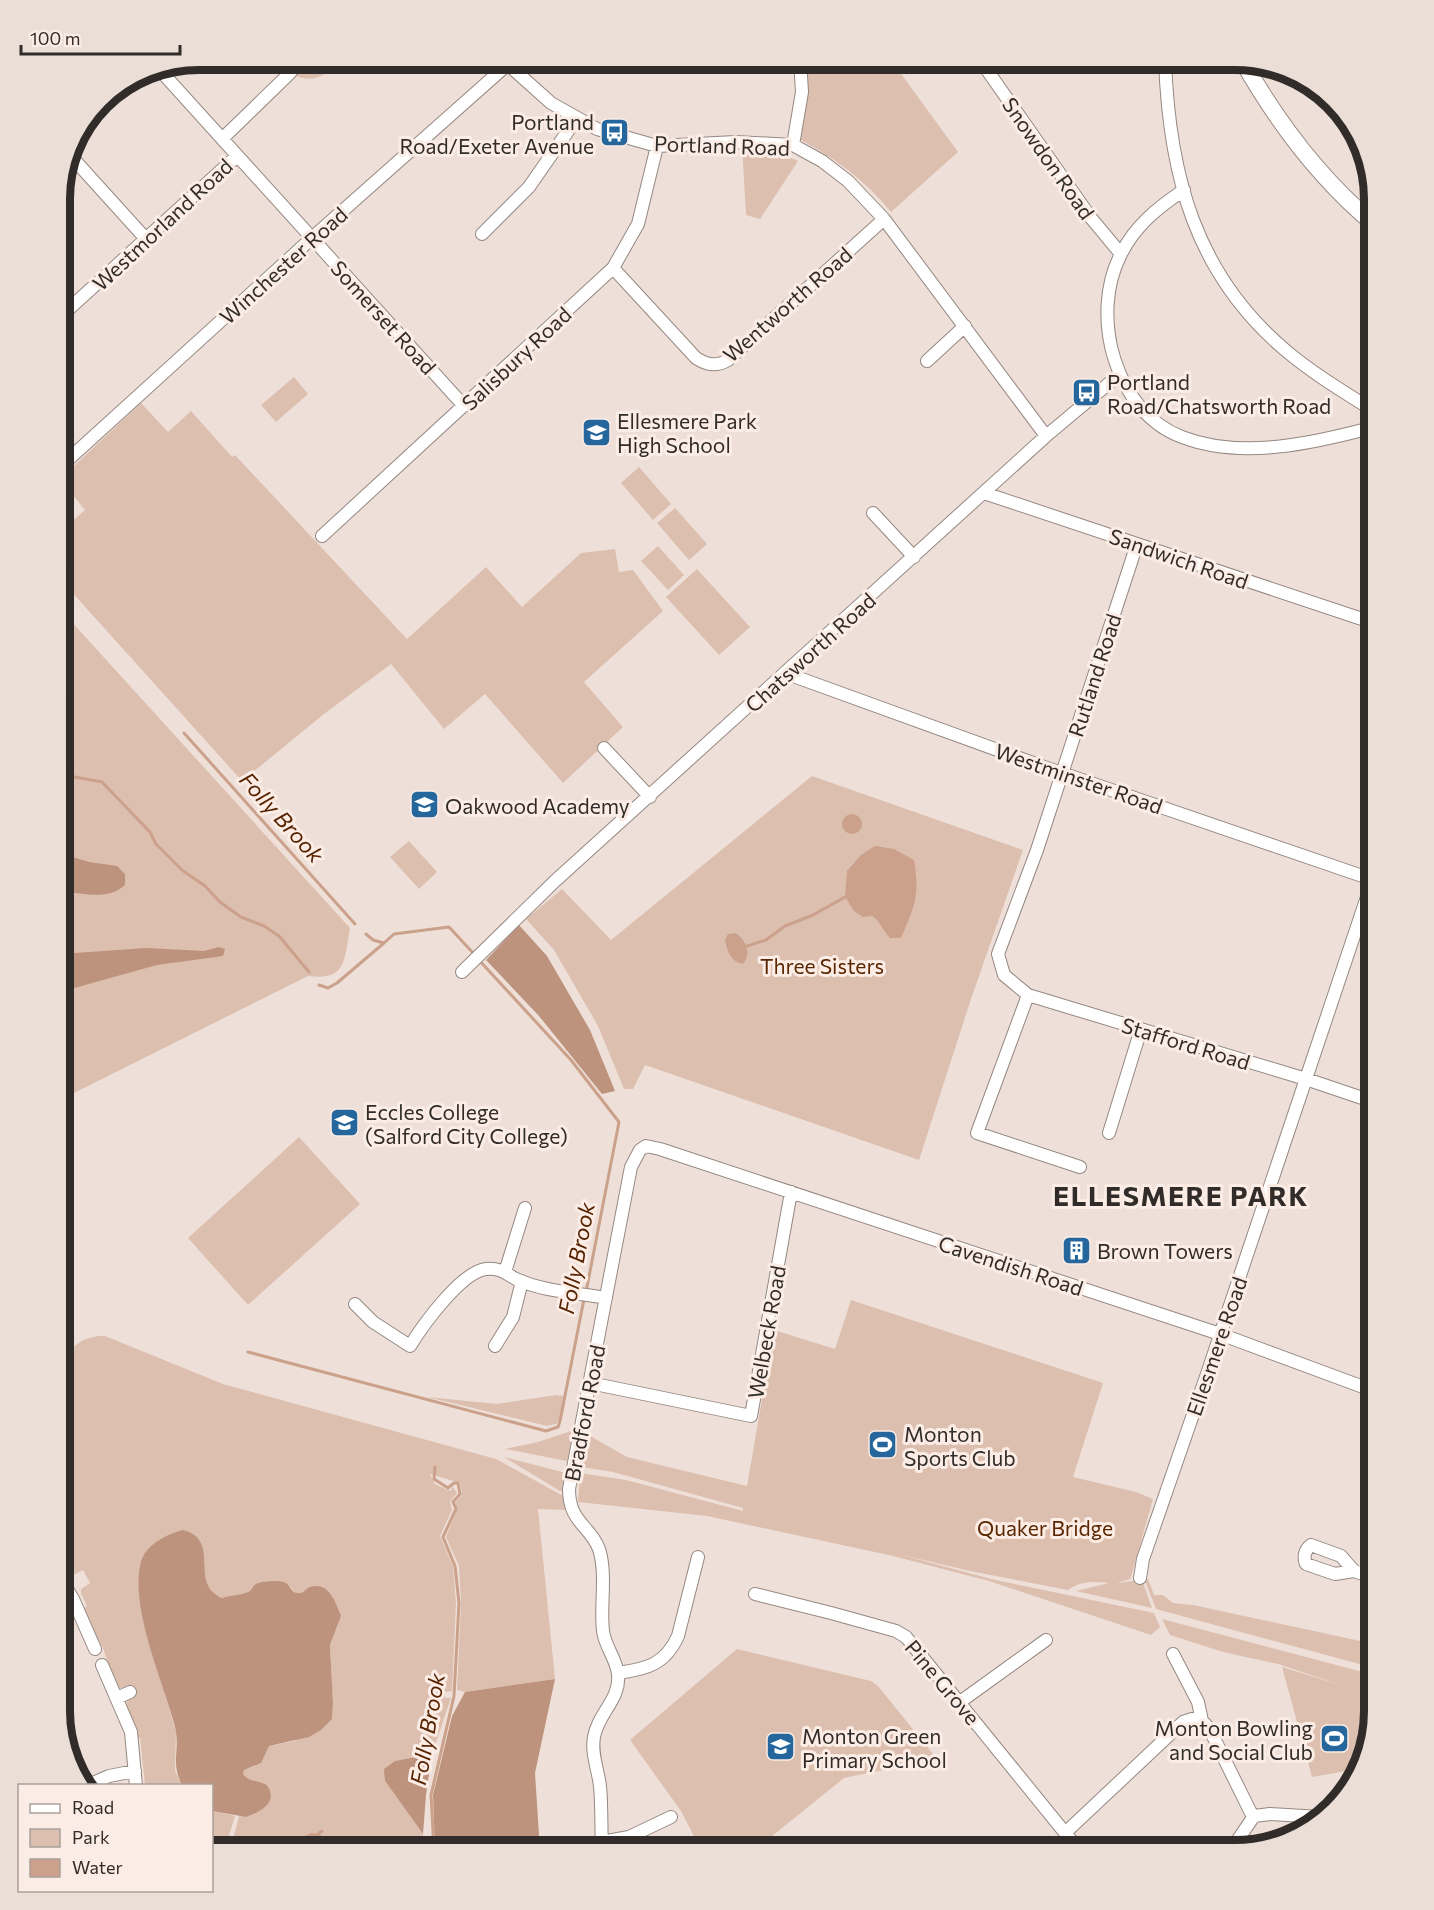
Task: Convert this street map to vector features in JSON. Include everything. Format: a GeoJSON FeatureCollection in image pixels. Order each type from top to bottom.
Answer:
{"type":"FeatureCollection","features":[{"type":"Feature","properties":{"kind":"main road"},"geometry":{"type":"LineString","coordinates":[[1249,72],[1261,94],[1307,155],[1336,188],[1364,215]]}},
{"type":"Feature","properties":{"kind":"street"},"geometry":{"type":"LineString","coordinates":[[222,139],[292,70]]}},
{"type":"Feature","properties":{"kind":"street","name":"Winchester Road"},"geometry":{"type":"LineString","coordinates":[[71,457],[496,70]]}},
{"type":"Feature","properties":{"kind":"street","name":"Portland Road"},"geometry":{"type":"LineString","coordinates":[[514,70],[551,104],[597,129],[657,146],[736,142],[792,145],[822,161],[848,180],[884,219],[1046,436]]}},
{"type":"Feature","properties":{"kind":"street"},"geometry":{"type":"LineString","coordinates":[[792,145],[802,92],[801,71]]}},
{"type":"Feature","properties":{"kind":"street","name":"Snowdon Road"},"geometry":{"type":"LineString","coordinates":[[987,71],[1098,228],[1121,254]]}},
{"type":"Feature","properties":{"kind":"street"},"geometry":{"type":"LineString","coordinates":[[1166,71],[1171,126],[1184,190],[1199,237],[1222,280],[1247,313],[1287,351],[1364,404]]}},
{"type":"Feature","properties":{"kind":"street","name":"Somerset Road"},"geometry":{"type":"LineString","coordinates":[[165,75],[464,406]]}},
{"type":"Feature","properties":{"kind":"street"},"geometry":{"type":"LineString","coordinates":[[482,234],[529,187],[577,118]]}},
{"type":"Feature","properties":{"kind":"street","name":"Salisbury Road"},"geometry":{"type":"LineString","coordinates":[[322,536],[613,268],[638,224],[657,146]]}},
{"type":"Feature","properties":{"kind":"street","name":"Westmorland Road"},"geometry":{"type":"LineString","coordinates":[[71,307],[237,156]]}},
{"type":"Feature","properties":{"kind":"street"},"geometry":{"type":"LineString","coordinates":[[76,162],[147,239]]}},
{"type":"Feature","properties":{"kind":"street"},"geometry":{"type":"LineString","coordinates":[[1184,190],[1142,223],[1121,254],[1112,280],[1108,323],[1112,351],[1120,374],[1136,402],[1156,423],[1168,431],[1211,445],[1288,446],[1328,440],[1364,430]]}},
{"type":"Feature","properties":{"kind":"street","name":"Wentworth Road"},"geometry":{"type":"LineString","coordinates":[[613,268],[696,358],[704,363],[721,364],[884,219]]}},
{"type":"Feature","properties":{"kind":"street"},"geometry":{"type":"LineString","coordinates":[[927,361],[964,326]]}},
{"type":"Feature","properties":{"kind":"street","name":"Chatsworth Road"},"geometry":{"type":"LineString","coordinates":[[465,969],[555,881],[1046,436],[1120,374]]}},
{"type":"Feature","properties":{"kind":"street","name":"Sandwich Road"},"geometry":{"type":"LineString","coordinates":[[984,493],[1364,621]]}},
{"type":"Feature","properties":{"kind":"street"},"geometry":{"type":"LineString","coordinates":[[873,513],[914,557]]}},
{"type":"Feature","properties":{"kind":"street","name":"Rutland Road"},"geometry":{"type":"LineString","coordinates":[[1004,975],[998,954],[1036,850],[1137,544]]}},
{"type":"Feature","properties":{"kind":"street","name":"Westminster Road"},"geometry":{"type":"LineString","coordinates":[[785,674],[1062,773],[1364,875]]}},
{"type":"Feature","properties":{"kind":"street"},"geometry":{"type":"LineString","coordinates":[[604,748],[650,797]]}},
{"type":"Feature","properties":{"kind":"street","name":"Ellesmere Road"},"geometry":{"type":"LineString","coordinates":[[1140,1578],[1143,1559],[1364,908]]}},
{"type":"Feature","properties":{"kind":"street","name":"Stafford Road"},"geometry":{"type":"LineString","coordinates":[[1004,975],[1029,995],[1364,1099]]}},
{"type":"Feature","properties":{"kind":"street"},"geometry":{"type":"LineString","coordinates":[[1029,995],[977,1133],[1080,1167]]}},
{"type":"Feature","properties":{"kind":"street"},"geometry":{"type":"LineString","coordinates":[[1109,1133],[1141,1029]]}},
{"type":"Feature","properties":{"kind":"street","name":"Cavendish Road"},"geometry":{"type":"LineString","coordinates":[[646,1146],[1220,1334],[1364,1388]]}},
{"type":"Feature","properties":{"kind":"street","name":"Bradford Road"},"geometry":{"type":"LineString","coordinates":[[618,1673],[603,1632],[600,1553],[594,1540],[574,1515],[569,1495],[631,1167],[636,1155],[646,1146]]}},
{"type":"Feature","properties":{"kind":"street","name":"Welbeck Road"},"geometry":{"type":"LineString","coordinates":[[590,1383],[752,1416],[791,1192]]}},
{"type":"Feature","properties":{"kind":"street"},"geometry":{"type":"LineString","coordinates":[[505,1272],[525,1208]]}},
{"type":"Feature","properties":{"kind":"street"},"geometry":{"type":"LineString","coordinates":[[355,1304],[363,1321],[379,1327],[408,1351],[438,1307],[469,1277],[486,1269],[505,1272],[522,1281],[606,1298]]}},
{"type":"Feature","properties":{"kind":"street"},"geometry":{"type":"LineString","coordinates":[[495,1346],[513,1317],[522,1281]]}},
{"type":"Feature","properties":{"kind":"street"},"geometry":{"type":"LineString","coordinates":[[602,1840],[600,1786],[594,1759],[593,1739],[598,1723],[615,1695],[618,1673],[652,1665],[673,1647],[678,1636],[698,1557]]}},
{"type":"Feature","properties":{"kind":"street"},"geometry":{"type":"LineString","coordinates":[[1354,1571],[1364,1574]]}},
{"type":"Feature","properties":{"kind":"street"},"geometry":{"type":"LineString","coordinates":[[70,1591],[95,1649]]}},
{"type":"Feature","properties":{"kind":"street","name":"Pine Grove"},"geometry":{"type":"LineString","coordinates":[[755,1594],[902,1634],[911,1642],[1071,1840]]}},
{"type":"Feature","properties":{"kind":"street"},"geometry":{"type":"LineString","coordinates":[[960,1702],[1046,1640]]}},
{"type":"Feature","properties":{"kind":"street"},"geometry":{"type":"LineString","coordinates":[[1173,1654],[1198,1702],[1202,1721],[1209,1728],[1254,1816]]}},
{"type":"Feature","properties":{"kind":"street"},"geometry":{"type":"LineString","coordinates":[[102,1665],[134,1742],[136,1784]]}},
{"type":"Feature","properties":{"kind":"street"},"geometry":{"type":"LineString","coordinates":[[117,1698],[129,1692]]}},
{"type":"Feature","properties":{"kind":"street"},"geometry":{"type":"LineString","coordinates":[[1065,1833],[1183,1722],[1192,1719],[1202,1721]]}},
{"type":"Feature","properties":{"kind":"street"},"geometry":{"type":"LineString","coordinates":[[92,1782],[109,1776],[135,1771]]}},
{"type":"Feature","properties":{"kind":"street"},"geometry":{"type":"LineString","coordinates":[[1238,1840],[1254,1816],[1270,1814],[1309,1816]]}},
{"type":"Feature","properties":{"kind":"street"},"geometry":{"type":"LineString","coordinates":[[620,1840],[671,1816]]}},
{"type":"Feature","properties":{"kind":"green space"},"geometry":{"type":"Polygon","coordinates":[[[300,70],[329,70],[314,78],[296,76],[300,70]]]}},
{"type":"Feature","properties":{"kind":"green space"},"geometry":{"type":"Polygon","coordinates":[[[805,71],[899,71],[958,152],[891,212],[850,172],[801,140],[805,71]]]}},
{"type":"Feature","properties":{"kind":"green space"},"geometry":{"type":"Polygon","coordinates":[[[742,145],[768,148],[798,161],[760,219],[746,215],[742,145]]]}},
{"type":"Feature","properties":{"kind":"green space"},"geometry":{"type":"Polygon","coordinates":[[[294,377],[308,394],[276,422],[261,405],[294,377]]]}},
{"type":"Feature","properties":{"kind":"green space"},"geometry":{"type":"Polygon","coordinates":[[[141,403],[168,432],[191,411],[232,457],[235,455],[407,639],[486,567],[522,607],[581,553],[615,549],[619,572],[633,570],[663,611],[584,682],[623,727],[563,783],[485,694],[444,729],[391,664],[324,714],[242,781],[71,591],[71,523],[85,510],[71,492],[71,469],[141,403]]]}},
{"type":"Feature","properties":{"kind":"green space"},"geometry":{"type":"Polygon","coordinates":[[[639,467],[671,504],[653,520],[621,483],[639,467]]]}},
{"type":"Feature","properties":{"kind":"green space"},"geometry":{"type":"Polygon","coordinates":[[[675,508],[707,544],[689,560],[657,523],[675,508]]]}},
{"type":"Feature","properties":{"kind":"green space"},"geometry":{"type":"Polygon","coordinates":[[[658,546],[684,575],[668,590],[641,561],[658,546]]]}},
{"type":"Feature","properties":{"kind":"green space"},"geometry":{"type":"Polygon","coordinates":[[[697,569],[750,627],[719,655],[666,597],[697,569]]]}},
{"type":"Feature","properties":{"kind":"green space"},"geometry":{"type":"Polygon","coordinates":[[[71,621],[350,928],[344,959],[337,971],[321,977],[308,976],[70,1095],[71,621]]]}},
{"type":"Feature","properties":{"kind":"green space","name":"Three Sisters"},"geometry":{"type":"Polygon","coordinates":[[[812,776],[1023,850],[970,1002],[919,1160],[645,1065],[633,1089],[624,1089],[598,1026],[554,950],[526,919],[562,889],[611,940],[812,776]]]}},
{"type":"Feature","properties":{"kind":"green space"},"geometry":{"type":"Polygon","coordinates":[[[409,841],[437,872],[419,889],[390,857],[409,841]]]}},
{"type":"Feature","properties":{"kind":"green space"},"geometry":{"type":"Polygon","coordinates":[[[299,1137],[360,1204],[248,1305],[188,1238],[299,1137]]]}},
{"type":"Feature","properties":{"kind":"green space","name":"Monton Sports Club"},"geometry":{"type":"Polygon","coordinates":[[[851,1300],[1103,1383],[1073,1477],[1136,1492],[1153,1499],[1130,1579],[1117,1583],[1142,1580],[1152,1608],[1076,1591],[1109,1583],[1087,1582],[1068,1590],[902,1555],[991,1579],[1154,1613],[1160,1627],[1151,1635],[989,1581],[893,1556],[707,1516],[578,1502],[580,1473],[626,1480],[743,1511],[743,1508],[613,1472],[581,1467],[587,1436],[627,1457],[747,1486],[774,1330],[835,1349],[851,1300]]]}},
{"type":"Feature","properties":{"kind":"green space"},"geometry":{"type":"Polygon","coordinates":[[[105,1336],[223,1384],[496,1459],[565,1497],[566,1510],[538,1509],[555,1679],[465,1692],[457,1690],[461,1603],[459,1566],[446,1537],[457,1510],[455,1503],[462,1494],[460,1483],[430,1474],[435,1484],[450,1491],[453,1487],[457,1493],[450,1502],[452,1510],[440,1536],[453,1566],[456,1603],[452,1691],[445,1692],[445,1698],[451,1698],[432,1754],[396,1761],[385,1781],[423,1834],[424,1840],[232,1840],[239,1816],[246,1817],[265,1784],[246,1778],[243,1774],[244,1770],[255,1766],[269,1746],[295,1741],[332,1719],[330,1645],[341,1616],[302,1593],[293,1591],[284,1582],[258,1583],[250,1591],[222,1598],[210,1588],[205,1573],[149,1640],[176,1732],[175,1771],[182,1784],[145,1784],[140,1738],[138,1738],[126,1706],[128,1698],[126,1689],[118,1687],[113,1679],[103,1648],[82,1609],[87,1606],[81,1589],[90,1583],[83,1570],[73,1575],[70,1574],[70,1570],[73,1568],[70,1562],[70,1349],[83,1340],[105,1336]]]}},
{"type":"Feature","properties":{"kind":"green space"},"geometry":{"type":"Polygon","coordinates":[[[556,1395],[564,1396],[559,1420],[556,1424],[547,1426],[427,1397],[497,1404],[556,1395]]]}},
{"type":"Feature","properties":{"kind":"green space"},"geometry":{"type":"Polygon","coordinates":[[[574,1432],[567,1461],[505,1449],[538,1442],[574,1432]]]}},
{"type":"Feature","properties":{"kind":"green space"},"geometry":{"type":"Polygon","coordinates":[[[504,1457],[566,1473],[564,1491],[560,1491],[504,1457]]]}},
{"type":"Feature","properties":{"kind":"green space"},"geometry":{"type":"Polygon","coordinates":[[[1148,1579],[1154,1595],[1163,1595],[1173,1603],[1193,1605],[1364,1642],[1364,1665],[1156,1609],[1145,1581],[1148,1579]]]}},
{"type":"Feature","properties":{"kind":"green space","name":"Monton Bowling and Social Club"},"geometry":{"type":"Polygon","coordinates":[[[1162,1619],[1364,1672],[1362,1727],[1354,1760],[1348,1771],[1312,1777],[1282,1667],[1344,1686],[1278,1664],[1223,1652],[1170,1635],[1162,1619]]]}},
{"type":"Feature","properties":{"kind":"green space","name":"Monton Green Primary School"},"geometry":{"type":"Polygon","coordinates":[[[737,1649],[871,1681],[878,1686],[933,1754],[923,1762],[844,1778],[767,1840],[696,1840],[681,1811],[630,1740],[737,1649]]]}},
{"type":"Feature","properties":{"kind":"green space"},"geometry":{"type":"Polygon","coordinates":[[[213,1811],[235,1816],[229,1836],[224,1840],[213,1840],[213,1811]]]}},
{"type":"Feature","properties":{"kind":"shaded area"},"geometry":{"type":"Polygon","coordinates":[[[71,856],[89,862],[117,866],[125,874],[125,885],[118,890],[111,893],[71,892],[71,856]]]}},
{"type":"Feature","properties":{"kind":"shaded area"},"geometry":{"type":"Polygon","coordinates":[[[519,925],[547,956],[590,1030],[615,1091],[602,1094],[539,1016],[486,960],[519,925]]]}},
{"type":"Feature","properties":{"kind":"shaded area"},"geometry":{"type":"Polygon","coordinates":[[[219,947],[225,949],[223,956],[157,965],[70,989],[70,953],[146,948],[204,951],[219,947]]]}},
{"type":"Feature","properties":{"kind":"shaded area"},"geometry":{"type":"Polygon","coordinates":[[[183,1530],[194,1535],[201,1543],[207,1582],[212,1591],[222,1598],[250,1591],[258,1583],[265,1582],[284,1582],[293,1592],[298,1593],[317,1586],[331,1594],[341,1616],[330,1645],[332,1719],[321,1730],[309,1737],[269,1746],[261,1763],[244,1770],[243,1774],[248,1778],[267,1785],[271,1796],[264,1808],[246,1817],[213,1811],[213,1784],[182,1784],[177,1771],[175,1727],[147,1636],[139,1596],[143,1556],[152,1545],[170,1534],[183,1530]]]}},
{"type":"Feature","properties":{"kind":"shaded area"},"geometry":{"type":"Polygon","coordinates":[[[555,1679],[535,1773],[539,1840],[435,1840],[433,1795],[452,1716],[465,1692],[555,1679]]]}},
{"type":"Feature","properties":{"kind":"shaded area"},"geometry":{"type":"Polygon","coordinates":[[[432,1754],[423,1834],[385,1781],[384,1769],[395,1761],[432,1754]]]}},
{"type":"Feature","properties":{"kind":"water"},"geometry":{"type":"Polygon","coordinates":[[[848,814],[856,814],[862,820],[862,828],[856,834],[848,834],[842,828],[842,820],[848,814]]]}},
{"type":"Feature","properties":{"kind":"water"},"geometry":{"type":"Polygon","coordinates":[[[875,846],[894,849],[914,860],[915,900],[901,938],[890,938],[875,918],[863,917],[854,911],[845,897],[847,871],[861,855],[875,846]]]}},
{"type":"Feature","properties":{"kind":"water"},"geometry":{"type":"Polygon","coordinates":[[[736,933],[747,947],[747,956],[743,964],[728,952],[725,940],[728,934],[736,933]]]}},
{"type":"Feature","properties":{"kind":"water"},"geometry":{"type":"Polygon","coordinates":[[[311,1833],[328,1840],[298,1840],[311,1833]]]}},
{"type":"Feature","properties":{"kind":"waterway","name":"Folly Brook"},"geometry":{"type":"LineString","coordinates":[[184,733],[355,924]]}},
{"type":"Feature","properties":{"kind":"waterway"},"geometry":{"type":"LineString","coordinates":[[71,778],[102,782],[150,832],[156,844],[182,870],[205,886],[220,902],[241,917],[264,926],[279,936],[309,972]]}},
{"type":"Feature","properties":{"kind":"waterway"},"geometry":{"type":"LineString","coordinates":[[747,946],[766,940],[785,926],[813,915],[845,897]]}},
{"type":"Feature","properties":{"kind":"waterway","name":"Folly Brook"},"geometry":{"type":"LineString","coordinates":[[366,934],[373,940],[384,943],[394,934],[449,927],[474,954]]}},
{"type":"Feature","properties":{"kind":"waterway"},"geometry":{"type":"LineString","coordinates":[[319,985],[328,988],[337,983],[384,943]]}},
{"type":"Feature","properties":{"kind":"waterway","name":"Folly Brook"},"geometry":{"type":"LineString","coordinates":[[478,959],[571,1060],[619,1122],[586,1292]]}},
{"type":"Feature","properties":{"kind":"waterway","name":"Folly Brook"},"geometry":{"type":"LineString","coordinates":[[248,1352],[546,1431],[558,1427],[560,1421],[584,1299]]}},
{"type":"Feature","properties":{"kind":"waterway","name":"Folly Brook"},"geometry":{"type":"LineString","coordinates":[[433,1840],[431,1795],[454,1696],[459,1603],[455,1566],[443,1537],[456,1509],[453,1502],[460,1494],[458,1483],[448,1488],[434,1479],[435,1467]]}},
{"type":"Feature","properties":{"kind":"waterway"},"geometry":{"type":"LineString","coordinates":[[318,1834],[322,1831]]}},
{"type":"Feature","properties":{"kind":"place","name":"Portland Road/Exeter Avenue"},"geometry":{"type":"Point","coordinates":[615,133]}},
{"type":"Feature","properties":{"kind":"place","name":"Portland Road/Chatsworth Road"},"geometry":{"type":"Point","coordinates":[1086,393]}},
{"type":"Feature","properties":{"kind":"place","name":"Ellesmere Park High School"},"geometry":{"type":"Point","coordinates":[596,432]}},
{"type":"Feature","properties":{"kind":"place","name":"Oakwood Academy"},"geometry":{"type":"Point","coordinates":[424,805]}},
{"type":"Feature","properties":{"kind":"place","name":"Eccles College (Salford City College)"},"geometry":{"type":"Point","coordinates":[344,1123]}},
{"type":"Feature","properties":{"kind":"place","name":"Brown Towers"},"geometry":{"type":"Point","coordinates":[1076,1250]}},
{"type":"Feature","properties":{"kind":"place","name":"Monton Sports Club"},"geometry":{"type":"Point","coordinates":[883,1445]}},
{"type":"Feature","properties":{"kind":"place","name":"Monton Bowling and Social Club"},"geometry":{"type":"Point","coordinates":[1334,1739]}},
{"type":"Feature","properties":{"kind":"place","name":"Monton Green Primary School"},"geometry":{"type":"Point","coordinates":[781,1747]}},
{"type":"Feature","properties":{"kind":"district","name":"ELLESMERE PARK"},"geometry":{"type":"Point","coordinates":[1181,1195]}},
{"type":"Feature","properties":{"kind":"park label","name":"Quaker Bridge"},"geometry":{"type":"Point","coordinates":[1045,1527]}}]}
